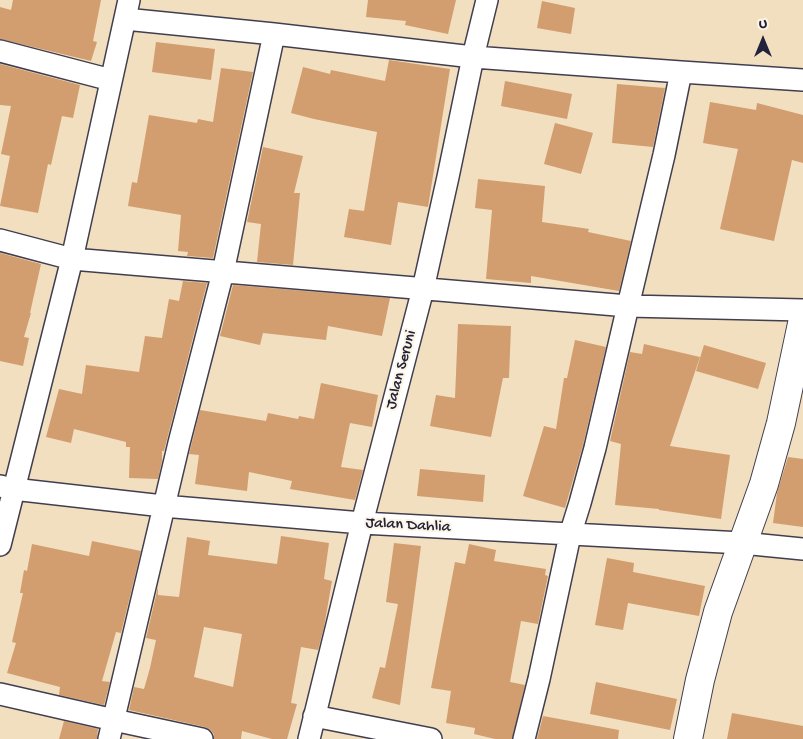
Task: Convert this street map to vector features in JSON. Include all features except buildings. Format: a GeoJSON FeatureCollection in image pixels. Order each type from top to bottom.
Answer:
{"type":"FeatureCollection","features":[{"type":"Feature","properties":{"kind":"street","name":"Jalan Seruni"},"geometry":{"type":"LineString","coordinates":[[309,739],[362,523],[423,289],[487,0]]}},
{"type":"Feature","properties":{"kind":"street"},"geometry":{"type":"LineString","coordinates":[[0,545],[7,488],[72,259],[127,9],[274,34],[473,57],[803,80]]}},
{"type":"Feature","properties":{"kind":"street"},"geometry":{"type":"LineString","coordinates":[[112,730],[163,506],[223,272],[274,34]]}},
{"type":"Feature","properties":{"kind":"street"},"geometry":{"type":"LineString","coordinates":[[0,51],[111,80]]}},
{"type":"Feature","properties":{"kind":"street"},"geometry":{"type":"LineString","coordinates":[[524,739],[570,535],[595,448],[664,155],[681,72]]}},
{"type":"Feature","properties":{"kind":"street"},"geometry":{"type":"LineString","coordinates":[[0,240],[72,259],[628,306],[803,310]]}},
{"type":"Feature","properties":{"kind":"street"},"geometry":{"type":"LineString","coordinates":[[688,739],[700,680],[718,612],[764,484],[781,423],[803,319]]}},
{"type":"Feature","properties":{"kind":"street","name":"Jalan Dahlia"},"geometry":{"type":"LineString","coordinates":[[7,488],[163,506],[362,523],[742,543],[803,550]]}},
{"type":"Feature","properties":{"kind":"street"},"geometry":{"type":"LineString","coordinates":[[0,694],[112,730],[202,739]]}},
{"type":"Feature","properties":{"kind":"street"},"geometry":{"type":"LineString","coordinates":[[314,716],[431,739]]}}]}
